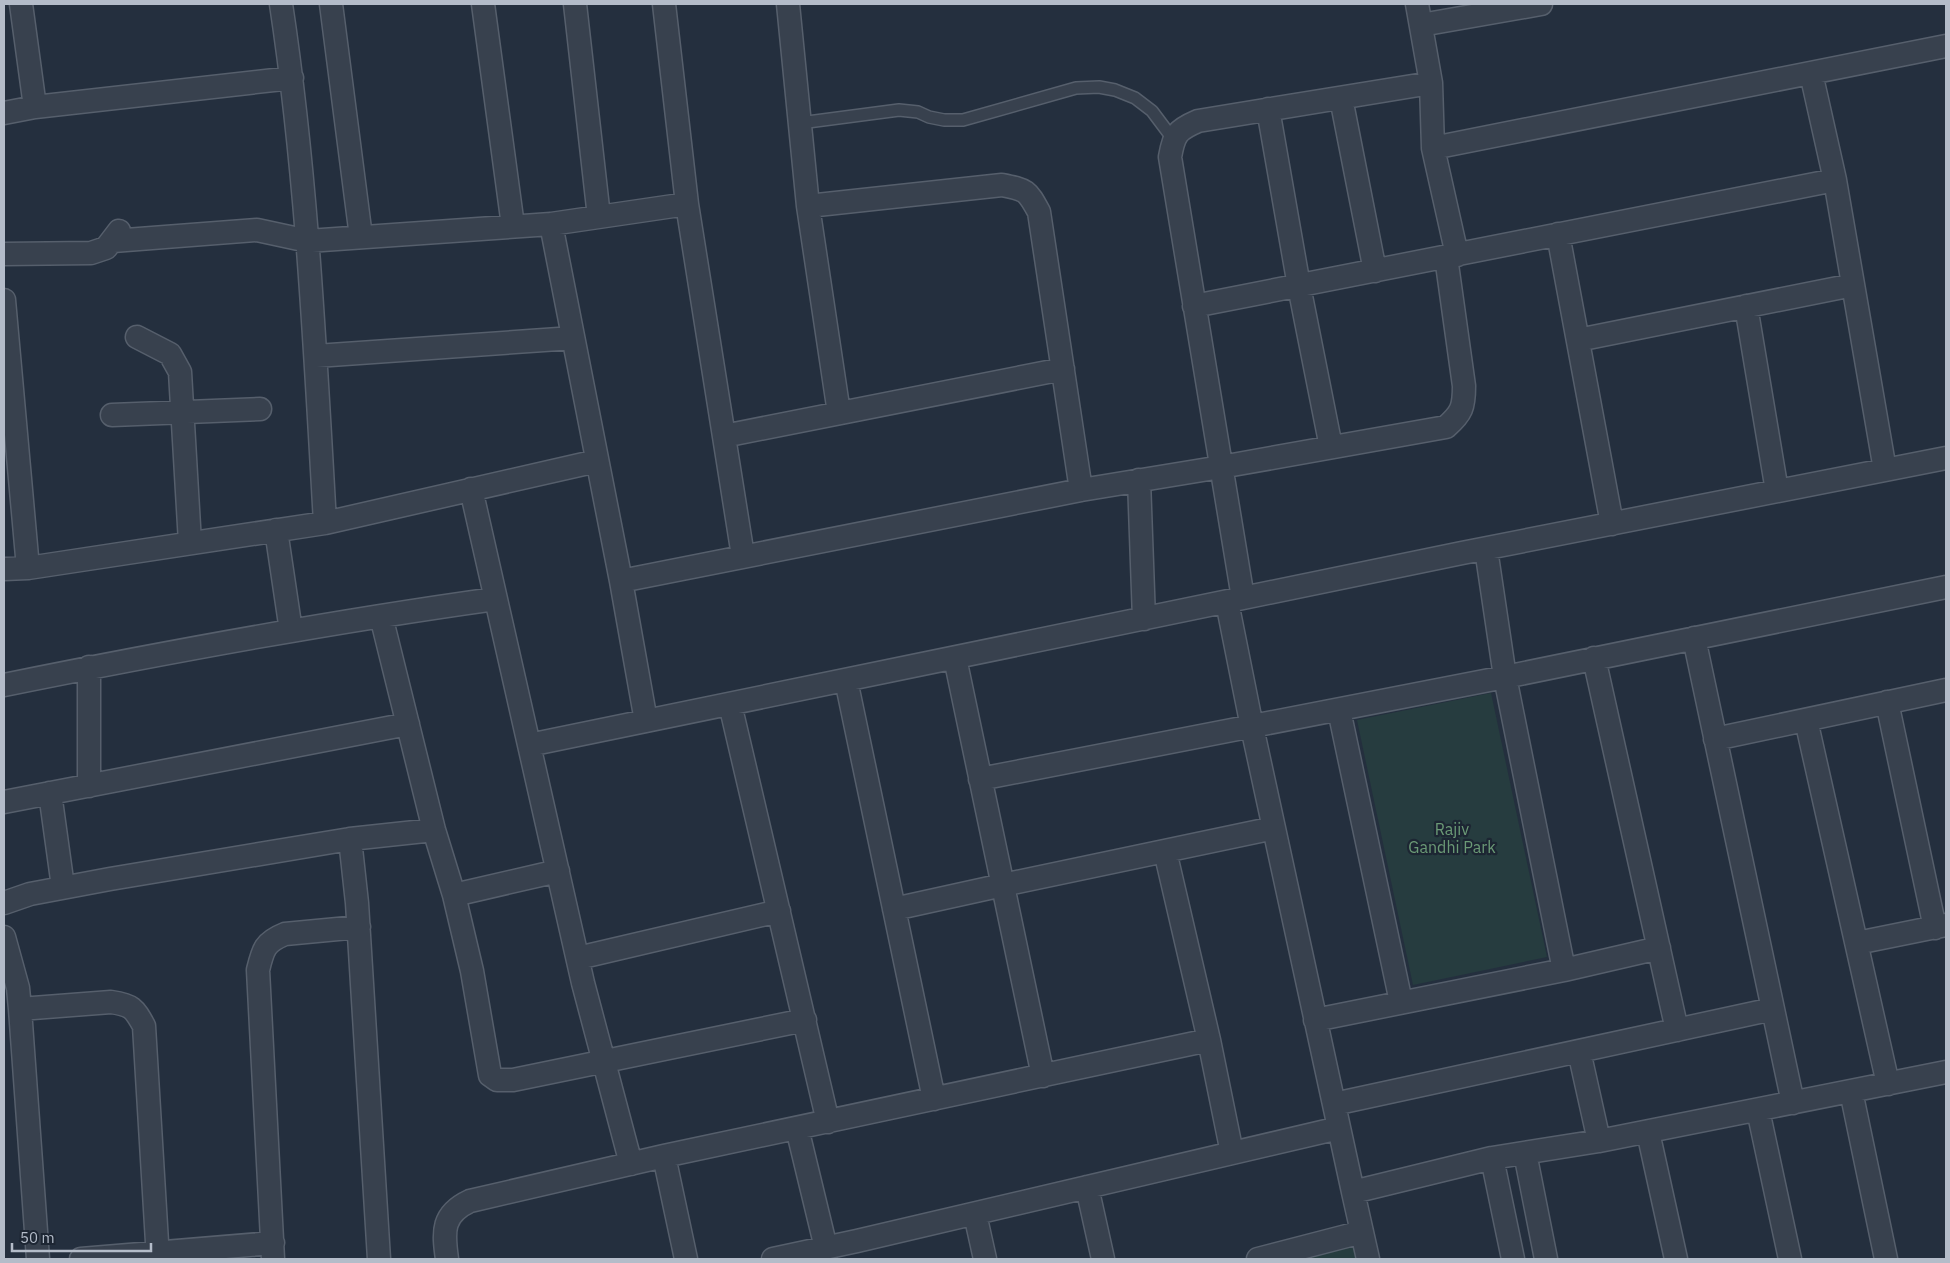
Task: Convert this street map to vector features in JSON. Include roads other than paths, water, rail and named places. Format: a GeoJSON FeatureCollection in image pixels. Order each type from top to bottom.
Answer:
{"type":"FeatureCollection","features":[{"type":"Feature","properties":{"kind":"street"},"geometry":{"type":"LineString","coordinates":[[21,4],[35,107]]}},
{"type":"Feature","properties":{"kind":"street"},"geometry":{"type":"LineString","coordinates":[[281,4],[292,78],[308,240],[325,523]]}},
{"type":"Feature","properties":{"kind":"street"},"geometry":{"type":"LineString","coordinates":[[331,4],[361,237]]}},
{"type":"Feature","properties":{"kind":"street"},"geometry":{"type":"LineString","coordinates":[[483,4],[513,226]]}},
{"type":"Feature","properties":{"kind":"street"},"geometry":{"type":"LineString","coordinates":[[575,4],[600,217]]}},
{"type":"Feature","properties":{"kind":"street"},"geometry":{"type":"LineString","coordinates":[[664,4],[687,204],[743,556]]}},
{"type":"Feature","properties":{"kind":"street"},"geometry":{"type":"LineString","coordinates":[[788,4],[808,206],[839,413]]}},
{"type":"Feature","properties":{"kind":"street"},"geometry":{"type":"LineString","coordinates":[[621,581],[1081,490],[1446,427],[1458,416],[1464,402],[1464,386],[1451,256],[1433,148],[1431,83],[1419,14],[1541,4]]}},
{"type":"Feature","properties":{"kind":"street"},"geometry":{"type":"LineString","coordinates":[[1433,148],[1946,46]]}},
{"type":"Feature","properties":{"kind":"street"},"geometry":{"type":"LineString","coordinates":[[1811,73],[1835,180],[1885,470]]}},
{"type":"Feature","properties":{"kind":"street"},"geometry":{"type":"LineString","coordinates":[[4,114],[35,107],[292,78]]}},
{"type":"Feature","properties":{"kind":"street"},"geometry":{"type":"LineString","coordinates":[[1368,1259],[1252,727],[1235,600],[1221,467],[1170,157],[1173,139],[1182,128],[1198,121],[1431,83]]}},
{"type":"Feature","properties":{"kind":"street"},"geometry":{"type":"LineString","coordinates":[[1341,98],[1375,271]]}},
{"type":"Feature","properties":{"kind":"street"},"geometry":{"type":"LineString","coordinates":[[1268,109],[1299,286],[1331,447]]}},
{"type":"Feature","properties":{"kind":"street"},"geometry":{"type":"LineString","coordinates":[[1194,306],[1835,180]]}},
{"type":"Feature","properties":{"kind":"street"},"geometry":{"type":"LineString","coordinates":[[808,206],[1002,185],[1029,193],[1039,212],[1081,490]]}},
{"type":"Feature","properties":{"kind":"street"},"geometry":{"type":"LineString","coordinates":[[4,254],[91,252],[106,248],[116,236],[257,230],[308,240],[551,224],[687,204]]}},
{"type":"Feature","properties":{"kind":"street"},"geometry":{"type":"LineString","coordinates":[[551,224],[621,581],[646,721]]}},
{"type":"Feature","properties":{"kind":"street"},"geometry":{"type":"LineString","coordinates":[[1558,234],[1612,524]]}},
{"type":"Feature","properties":{"kind":"street"},"geometry":{"type":"LineString","coordinates":[[1578,340],[1853,285]]}},
{"type":"Feature","properties":{"kind":"street"},"geometry":{"type":"LineString","coordinates":[[4,300],[6,349],[28,568]]}},
{"type":"Feature","properties":{"kind":"street"},"geometry":{"type":"LineString","coordinates":[[1746,306],[1777,491]]}},
{"type":"Feature","properties":{"kind":"street"},"geometry":{"type":"LineString","coordinates":[[137,337],[165,351],[175,361],[180,372],[190,543]]}},
{"type":"Feature","properties":{"kind":"street"},"geometry":{"type":"LineString","coordinates":[[316,356],[573,338]]}},
{"type":"Feature","properties":{"kind":"street"},"geometry":{"type":"LineString","coordinates":[[724,436],[1063,369]]}},
{"type":"Feature","properties":{"kind":"street"},"geometry":{"type":"LineString","coordinates":[[112,415],[260,409]]}},
{"type":"Feature","properties":{"kind":"street"},"geometry":{"type":"LineString","coordinates":[[529,745],[1486,549],[1946,458]]}},
{"type":"Feature","properties":{"kind":"street"},"geometry":{"type":"LineString","coordinates":[[4,569],[28,568],[325,523],[597,461]]}},
{"type":"Feature","properties":{"kind":"street"},"geometry":{"type":"LineString","coordinates":[[1139,480],[1144,619]]}},
{"type":"Feature","properties":{"kind":"street"},"geometry":{"type":"LineString","coordinates":[[471,489],[578,958],[631,1164]]}},
{"type":"Feature","properties":{"kind":"street"},"geometry":{"type":"LineString","coordinates":[[276,530],[291,631]]}},
{"type":"Feature","properties":{"kind":"street"},"geometry":{"type":"LineString","coordinates":[[1486,549],[1506,677],[1564,970]]}},
{"type":"Feature","properties":{"kind":"street"},"geometry":{"type":"LineString","coordinates":[[980,779],[1506,677],[1946,587]]}},
{"type":"Feature","properties":{"kind":"street"},"geometry":{"type":"LineString","coordinates":[[4,685],[90,667],[291,631],[495,599]]}},
{"type":"Feature","properties":{"kind":"street"},"geometry":{"type":"LineString","coordinates":[[381,616],[434,830],[454,895],[472,971],[490,1074],[497,1080],[514,1080],[805,1020]]}},
{"type":"Feature","properties":{"kind":"street"},"geometry":{"type":"LineString","coordinates":[[1694,638],[1793,1103]]}},
{"type":"Feature","properties":{"kind":"street"},"geometry":{"type":"LineString","coordinates":[[955,658],[1043,1076]]}},
{"type":"Feature","properties":{"kind":"street"},"geometry":{"type":"LineString","coordinates":[[1594,658],[1677,1030]]}},
{"type":"Feature","properties":{"kind":"street"},"geometry":{"type":"LineString","coordinates":[[89,786],[90,667]]}},
{"type":"Feature","properties":{"kind":"street"},"geometry":{"type":"LineString","coordinates":[[846,680],[934,1099]]}},
{"type":"Feature","properties":{"kind":"street"},"geometry":{"type":"LineString","coordinates":[[1715,739],[1946,690]]}},
{"type":"Feature","properties":{"kind":"street"},"geometry":{"type":"LineString","coordinates":[[1857,943],[1941,926],[1887,702]]}},
{"type":"Feature","properties":{"kind":"street"},"geometry":{"type":"LineString","coordinates":[[730,704],[828,1122]]}},
{"type":"Feature","properties":{"kind":"street"},"geometry":{"type":"LineString","coordinates":[[1339,710],[1401,1002]]}},
{"type":"Feature","properties":{"kind":"street"},"geometry":{"type":"LineString","coordinates":[[1806,720],[1888,1084]]}},
{"type":"Feature","properties":{"kind":"street"},"geometry":{"type":"LineString","coordinates":[[4,802],[408,724]]}},
{"type":"Feature","properties":{"kind":"street"},"geometry":{"type":"LineString","coordinates":[[50,793],[63,887]]}},
{"type":"Feature","properties":{"kind":"street"},"geometry":{"type":"LineString","coordinates":[[894,909],[1003,884],[1274,828]]}},
{"type":"Feature","properties":{"kind":"street"},"geometry":{"type":"LineString","coordinates":[[4,903],[30,894],[63,887],[350,839],[434,830]]}},
{"type":"Feature","properties":{"kind":"street"},"geometry":{"type":"LineString","coordinates":[[350,839],[359,927],[379,1259]]}},
{"type":"Feature","properties":{"kind":"street"},"geometry":{"type":"LineString","coordinates":[[1165,851],[1209,1040],[1232,1153]]}},
{"type":"Feature","properties":{"kind":"street"},"geometry":{"type":"LineString","coordinates":[[454,895],[558,871]]}},
{"type":"Feature","properties":{"kind":"street"},"geometry":{"type":"LineString","coordinates":[[578,958],[779,910]]}},
{"type":"Feature","properties":{"kind":"street"},"geometry":{"type":"LineString","coordinates":[[81,1259],[273,1251],[258,970],[263,949],[274,938],[285,934],[359,927]]}},
{"type":"Feature","properties":{"kind":"street"},"geometry":{"type":"LineString","coordinates":[[4,937],[18,988],[38,1259]]}},
{"type":"Feature","properties":{"kind":"street"},"geometry":{"type":"LineString","coordinates":[[1315,1020],[1564,970],[1659,948]]}},
{"type":"Feature","properties":{"kind":"street"},"geometry":{"type":"LineString","coordinates":[[20,1009],[111,1002],[126,1004],[135,1010],[144,1026],[158,1257]]}},
{"type":"Feature","properties":{"kind":"street"},"geometry":{"type":"LineString","coordinates":[[1334,1104],[1773,1009]]}},
{"type":"Feature","properties":{"kind":"street"},"geometry":{"type":"LineString","coordinates":[[447,1259],[444,1238],[448,1220],[456,1207],[470,1201],[664,1156],[1209,1040]]}},
{"type":"Feature","properties":{"kind":"street"},"geometry":{"type":"LineString","coordinates":[[1579,1051],[1599,1141]]}},
{"type":"Feature","properties":{"kind":"street"},"geometry":{"type":"LineString","coordinates":[[1353,1192],[1492,1158],[1648,1132],[1946,1072]]}},
{"type":"Feature","properties":{"kind":"street"},"geometry":{"type":"LineString","coordinates":[[1851,1091],[1886,1259]]}},
{"type":"Feature","properties":{"kind":"street"},"geometry":{"type":"LineString","coordinates":[[1758,1110],[1790,1259]]}},
{"type":"Feature","properties":{"kind":"street"},"geometry":{"type":"LineString","coordinates":[[797,1128],[826,1248]]}},
{"type":"Feature","properties":{"kind":"street"},"geometry":{"type":"LineString","coordinates":[[773,1259],[826,1248],[859,1250],[975,1214],[1339,1128]]}},
{"type":"Feature","properties":{"kind":"street"},"geometry":{"type":"LineString","coordinates":[[1648,1132],[1676,1259]]}},
{"type":"Feature","properties":{"kind":"street"},"geometry":{"type":"LineString","coordinates":[[1525,1153],[1546,1259]]}},
{"type":"Feature","properties":{"kind":"street"},"geometry":{"type":"LineString","coordinates":[[664,1156],[686,1259]]}},
{"type":"Feature","properties":{"kind":"street"},"geometry":{"type":"LineString","coordinates":[[1492,1158],[1513,1259]]}},
{"type":"Feature","properties":{"kind":"street"},"geometry":{"type":"LineString","coordinates":[[1087,1187],[1103,1259]]}},
{"type":"Feature","properties":{"kind":"street"},"geometry":{"type":"LineString","coordinates":[[975,1214],[985,1259]]}},
{"type":"Feature","properties":{"kind":"street"},"geometry":{"type":"LineString","coordinates":[[1258,1259],[1362,1232]]}},
{"type":"Feature","properties":{"kind":"lane"},"geometry":{"type":"LineString","coordinates":[[800,123],[899,110],[918,112],[929,117],[944,120],[963,120],[1076,88],[1099,87],[1115,90],[1135,98],[1152,111],[1173,139]]}},
{"type":"Feature","properties":{"kind":"park label","name":"Rajiv Gandhi Park"},"geometry":{"type":"Point","coordinates":[1452,838]}}]}
